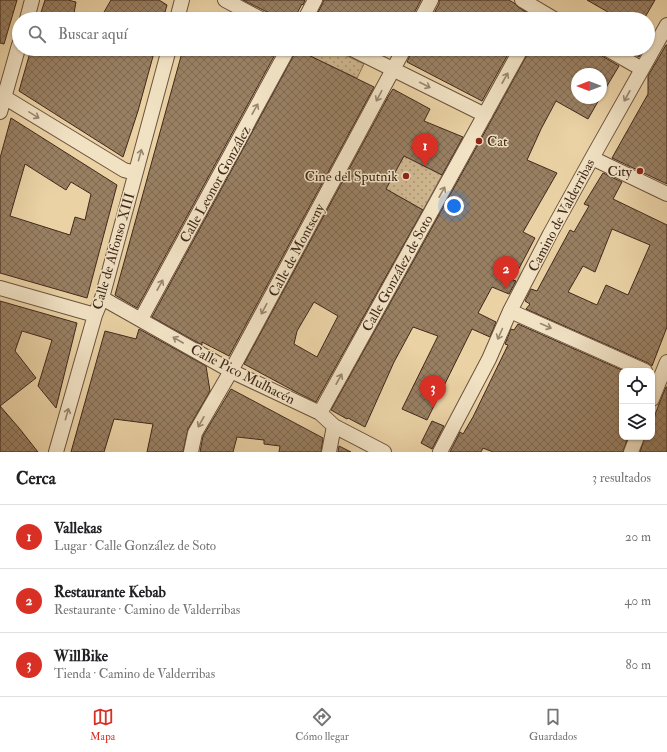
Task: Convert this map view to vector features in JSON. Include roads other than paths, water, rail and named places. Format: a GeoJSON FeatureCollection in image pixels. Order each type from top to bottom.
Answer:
{"type":"FeatureCollection","features":[{"type":"Feature","properties":{"kind":"street"},"geometry":{"type":"LineString","coordinates":[[29,12],[32,0]]}},
{"type":"Feature","properties":{"kind":"street"},"geometry":{"type":"LineString","coordinates":[[179,12],[182,0]]}},
{"type":"Feature","properties":{"kind":"street"},"geometry":{"type":"LineString","coordinates":[[225,0],[248,12]]}},
{"type":"Feature","properties":{"kind":"street"},"geometry":{"type":"LineString","coordinates":[[309,12],[315,0]]}},
{"type":"Feature","properties":{"kind":"street"},"geometry":{"type":"LineString","coordinates":[[425,12],[431,0]]}},
{"type":"Feature","properties":{"kind":"street"},"geometry":{"type":"LineString","coordinates":[[522,0],[536,12]]}},
{"type":"Feature","properties":{"kind":"street","name":"Camino de Valderribas"},"geometry":{"type":"LineString","coordinates":[[655,46],[667,25]]}},
{"type":"Feature","properties":{"kind":"street"},"geometry":{"type":"LineString","coordinates":[[0,112],[2,97],[16,56]]}},
{"type":"Feature","properties":{"kind":"street","name":"Calle de Alfonso XIII"},"geometry":{"type":"LineString","coordinates":[[56,452],[95,315],[102,298],[167,56]]}},
{"type":"Feature","properties":{"kind":"street","name":"Calle Leonor González"},"geometry":{"type":"LineString","coordinates":[[141,319],[284,56]]}},
{"type":"Feature","properties":{"kind":"street"},"geometry":{"type":"LineString","coordinates":[[367,56],[485,115]]}},
{"type":"Feature","properties":{"kind":"street","name":"Calle de Montseny"},"geometry":{"type":"LineString","coordinates":[[190,452],[195,433],[231,371],[400,56]]}},
{"type":"Feature","properties":{"kind":"street","name":"Calle González de Soto"},"geometry":{"type":"LineString","coordinates":[[320,413],[517,56]]}},
{"type":"Feature","properties":{"kind":"street"},"geometry":{"type":"LineString","coordinates":[[619,56],[642,69]]}},
{"type":"Feature","properties":{"kind":"street","name":"Camino de Valderribas"},"geometry":{"type":"LineString","coordinates":[[440,452],[550,234],[649,56]]}},
{"type":"Feature","properties":{"kind":"street"},"geometry":{"type":"LineString","coordinates":[[2,97],[124,170],[136,173]]}},
{"type":"Feature","properties":{"kind":"street"},"geometry":{"type":"LineString","coordinates":[[592,158],[667,194]]}},
{"type":"Feature","properties":{"kind":"street"},"geometry":{"type":"LineString","coordinates":[[0,288],[95,315]]}},
{"type":"Feature","properties":{"kind":"street","name":"Calle Pico Mulhacén"},"geometry":{"type":"LineString","coordinates":[[102,298],[231,371],[320,413],[334,426],[384,452]]}},
{"type":"Feature","properties":{"kind":"street"},"geometry":{"type":"LineString","coordinates":[[510,311],[638,368]]}},
{"type":"Feature","properties":{"kind":"street"},"geometry":{"type":"LineString","coordinates":[[655,391],[667,362]]}},
{"type":"Feature","properties":{"kind":"street"},"geometry":{"type":"LineString","coordinates":[[329,452],[334,426]]}},
{"type":"Feature","properties":{"kind":"street"},"geometry":{"type":"LineString","coordinates":[[630,452],[636,440]]}},
{"type":"Feature","properties":{"kind":"place","name":"Cat"},"geometry":{"type":"Point","coordinates":[479,141]}},
{"type":"Feature","properties":{"kind":"place","name":"Vallekas"},"geometry":{"type":"Point","coordinates":[425,166]}},
{"type":"Feature","properties":{"kind":"place","name":"City"},"geometry":{"type":"Point","coordinates":[640,171]}},
{"type":"Feature","properties":{"kind":"place","name":"Cine del Sputnik"},"geometry":{"type":"Point","coordinates":[406,176]}},
{"type":"Feature","properties":{"kind":"place","name":"Restaurante Kebab"},"geometry":{"type":"Point","coordinates":[506,289]}},
{"type":"Feature","properties":{"kind":"place","name":"WillBike"},"geometry":{"type":"Point","coordinates":[433,408]}}]}
